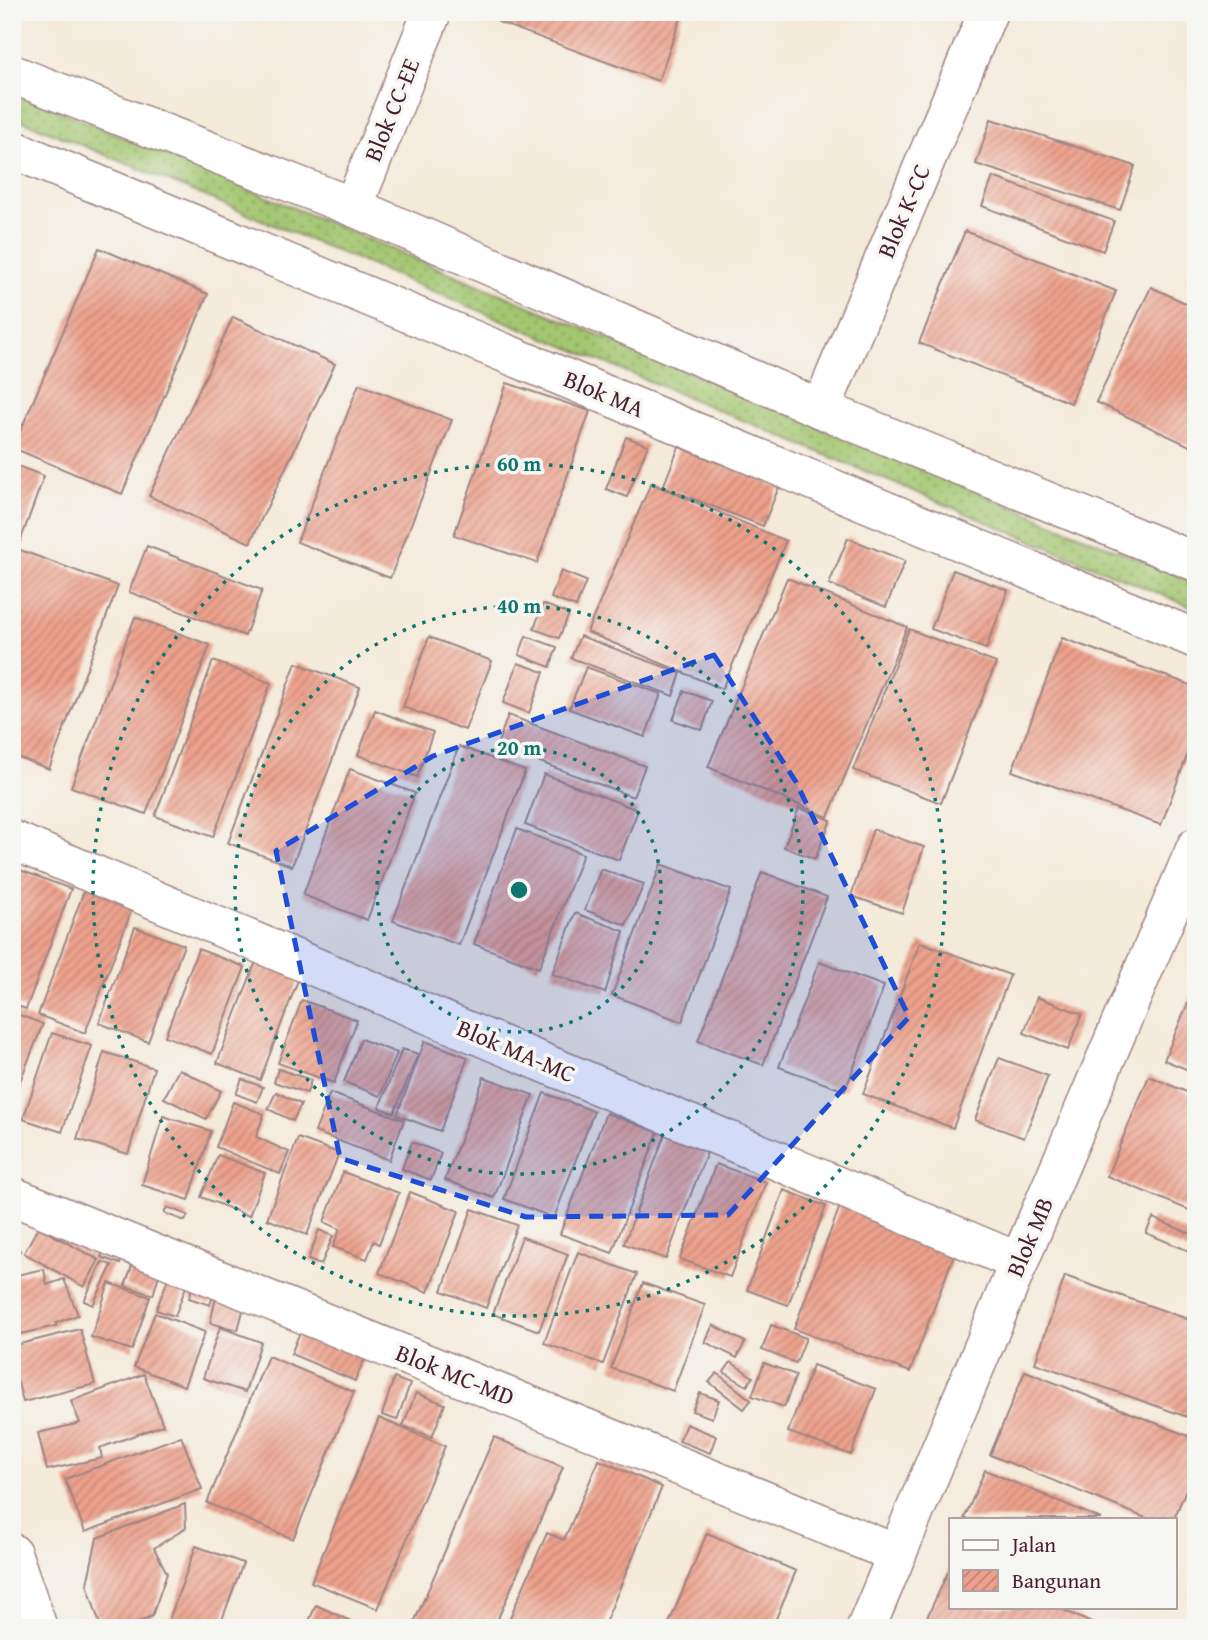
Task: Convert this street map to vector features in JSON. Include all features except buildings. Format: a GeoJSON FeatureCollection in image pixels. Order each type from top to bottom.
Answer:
{"type":"FeatureCollection","features":[{"type":"Feature","properties":{"kind":"street","name":"Blok CC-EE"},"geometry":{"type":"LineString","coordinates":[[353,207],[432,12]]}},
{"type":"Feature","properties":{"kind":"street","name":"Blok K-CC"},"geometry":{"type":"LineString","coordinates":[[821,409],[988,12]]}},
{"type":"Feature","properties":{"kind":"street"},"geometry":{"type":"LineString","coordinates":[[12,74],[353,207],[821,409],[1196,562]]}},
{"type":"Feature","properties":{"kind":"street","name":"Blok MA"},"geometry":{"type":"LineString","coordinates":[[12,149],[1196,639]]}},
{"type":"Feature","properties":{"kind":"street","name":"Blok MA-MC"},"geometry":{"type":"LineString","coordinates":[[12,840],[1019,1262]]}},
{"type":"Feature","properties":{"kind":"street","name":"Blok MB"},"geometry":{"type":"LineString","coordinates":[[866,1628],[1196,847]]}},
{"type":"Feature","properties":{"kind":"street","name":"Blok MC-MD"},"geometry":{"type":"LineString","coordinates":[[12,1195],[897,1554]]}},
{"type":"Feature","properties":{"kind":"street"},"geometry":{"type":"LineString","coordinates":[[12,1553],[38,1628]]}},
{"type":"Feature","properties":{"kind":"highlighted area"},"geometry":{"type":"Polygon","coordinates":[[[714,655],[796,782],[909,1017],[728,1215],[526,1217],[340,1158],[276,851],[433,756],[714,655]]]}},
{"type":"Feature","properties":{"kind":"green space"},"geometry":{"type":"Polygon","coordinates":[[[12,91],[1196,583],[1196,609],[12,116],[12,91]]]}}]}
